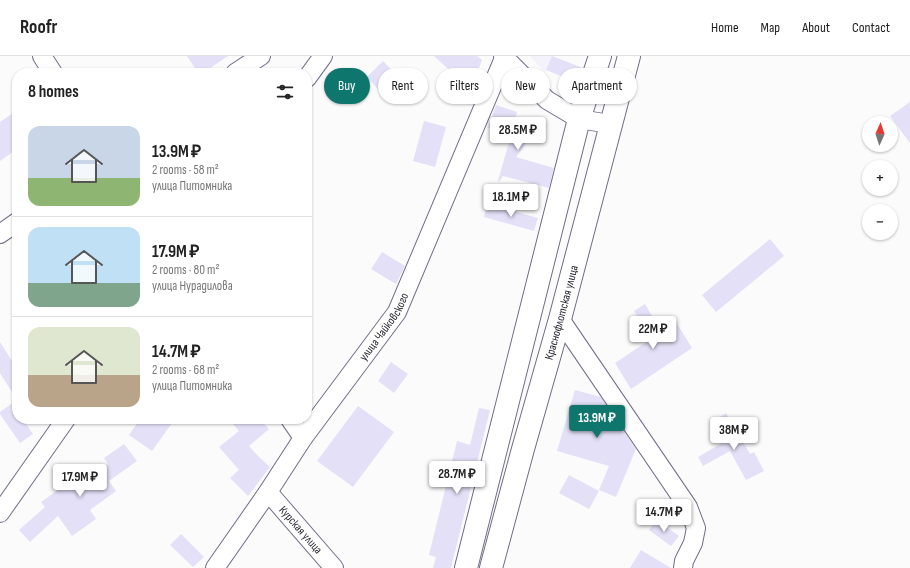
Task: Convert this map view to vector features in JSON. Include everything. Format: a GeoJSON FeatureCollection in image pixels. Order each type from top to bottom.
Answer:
{"type":"FeatureCollection","features":[{"type":"Feature","properties":{"kind":"main road"},"geometry":{"type":"LineString","coordinates":[[466,568],[579,119],[600,56]]}},
{"type":"Feature","properties":{"kind":"main road","name":"Краснофлотская улица"},"geometry":{"type":"LineString","coordinates":[[491,568],[560,319],[628,56]]}},
{"type":"Feature","properties":{"kind":"street"},"geometry":{"type":"LineString","coordinates":[[42,56],[50,68]]}},
{"type":"Feature","properties":{"kind":"street"},"geometry":{"type":"LineString","coordinates":[[243,68],[261,56]]}},
{"type":"Feature","properties":{"kind":"street"},"geometry":{"type":"LineString","coordinates":[[312,71],[323,56]]}},
{"type":"Feature","properties":{"kind":"street"},"geometry":{"type":"LineString","coordinates":[[503,57],[547,100],[579,119],[610,124]]}},
{"type":"Feature","properties":{"kind":"street","name":"улица Чайковского"},"geometry":{"type":"LineString","coordinates":[[215,568],[268,492],[303,438],[397,312],[503,57]]}},
{"type":"Feature","properties":{"kind":"street"},"geometry":{"type":"LineString","coordinates":[[0,234],[12,226]]}},
{"type":"Feature","properties":{"kind":"street"},"geometry":{"type":"LineString","coordinates":[[560,319],[688,507],[696,528],[693,543],[681,566]]}},
{"type":"Feature","properties":{"kind":"street"},"geometry":{"type":"LineString","coordinates":[[0,513],[62,424]]}},
{"type":"Feature","properties":{"kind":"street"},"geometry":{"type":"LineString","coordinates":[[293,424],[303,438]]}},
{"type":"Feature","properties":{"kind":"street","name":"Курская улица"},"geometry":{"type":"LineString","coordinates":[[268,492],[334,568]]}},
{"type":"Feature","properties":{"kind":"shaded area"},"geometry":{"type":"Polygon","coordinates":[[[530,56],[553,56],[547,68],[541,68],[530,56]]]}},
{"type":"Feature","properties":{"kind":"building"},"geometry":{"type":"Polygon","coordinates":[[[187,56],[228,56],[210,68],[195,68],[187,56]]]}},
{"type":"Feature","properties":{"kind":"building"},"geometry":{"type":"Polygon","coordinates":[[[434,56],[477,56],[482,60],[479,68],[447,68],[434,56]]]}},
{"type":"Feature","properties":{"kind":"building"},"geometry":{"type":"Polygon","coordinates":[[[552,56],[583,68],[558,68],[558,75],[550,72],[550,68],[547,68],[552,56]]]}},
{"type":"Feature","properties":{"kind":"building"},"geometry":{"type":"Polygon","coordinates":[[[383,61],[390,68],[378,68],[378,89],[370,80],[370,74],[383,61]]]}},
{"type":"Feature","properties":{"kind":"building"},"geometry":{"type":"Polygon","coordinates":[[[910,102],[910,143],[898,127],[898,116],[890,116],[910,102]]]}},
{"type":"Feature","properties":{"kind":"building"},"geometry":{"type":"Polygon","coordinates":[[[496,105],[517,112],[514,122],[527,126],[533,134],[516,157],[554,168],[549,188],[503,176],[499,182],[498,181],[511,135],[488,128],[496,105]]]}},
{"type":"Feature","properties":{"kind":"building"},"geometry":{"type":"Polygon","coordinates":[[[12,114],[12,153],[0,161],[0,122],[12,114]]]}},
{"type":"Feature","properties":{"kind":"building"},"geometry":{"type":"Polygon","coordinates":[[[424,121],[446,127],[435,167],[413,161],[424,121]]]}},
{"type":"Feature","properties":{"kind":"building"},"geometry":{"type":"Polygon","coordinates":[[[487,204],[538,218],[534,231],[484,217],[487,204]]]}},
{"type":"Feature","properties":{"kind":"building"},"geometry":{"type":"Polygon","coordinates":[[[770,239],[784,256],[716,312],[702,295],[770,239]]]}},
{"type":"Feature","properties":{"kind":"building"},"geometry":{"type":"Polygon","coordinates":[[[382,252],[405,266],[396,284],[371,269],[382,252]]]}},
{"type":"Feature","properties":{"kind":"building"},"geometry":{"type":"Polygon","coordinates":[[[645,304],[661,332],[676,322],[692,348],[631,389],[615,363],[651,339],[634,311],[645,304]]]}},
{"type":"Feature","properties":{"kind":"building"},"geometry":{"type":"Polygon","coordinates":[[[0,342],[12,361],[12,392],[0,373],[0,342]]]}},
{"type":"Feature","properties":{"kind":"building"},"geometry":{"type":"Polygon","coordinates":[[[391,362],[408,374],[394,393],[378,381],[391,362]]]}},
{"type":"Feature","properties":{"kind":"building"},"geometry":{"type":"Polygon","coordinates":[[[575,390],[601,397],[636,449],[616,497],[599,490],[609,466],[557,451],[575,390]]]}},
{"type":"Feature","properties":{"kind":"building"},"geometry":{"type":"Polygon","coordinates":[[[12,404],[12,424],[26,424],[33,434],[20,443],[0,412],[12,404]]]}},
{"type":"Feature","properties":{"kind":"building"},"geometry":{"type":"Polygon","coordinates":[[[358,406],[394,432],[353,487],[317,461],[358,406]]]}},
{"type":"Feature","properties":{"kind":"building"},"geometry":{"type":"Polygon","coordinates":[[[479,408],[490,410],[451,568],[433,568],[436,557],[429,555],[457,441],[470,445],[479,408]]]}},
{"type":"Feature","properties":{"kind":"building"},"geometry":{"type":"Polygon","coordinates":[[[726,413],[750,454],[754,452],[764,471],[746,480],[730,451],[703,466],[698,457],[729,439],[717,419],[726,413]]]}},
{"type":"Feature","properties":{"kind":"building"},"geometry":{"type":"Polygon","coordinates":[[[137,424],[171,424],[152,451],[129,435],[137,424]]]}},
{"type":"Feature","properties":{"kind":"building"},"geometry":{"type":"Polygon","coordinates":[[[233,424],[264,424],[269,429],[249,446],[270,467],[248,496],[230,478],[239,470],[219,447],[239,431],[233,424]]]}},
{"type":"Feature","properties":{"kind":"building"},"geometry":{"type":"Polygon","coordinates":[[[124,444],[137,461],[109,481],[116,491],[90,510],[96,519],[72,536],[58,516],[30,542],[19,530],[45,507],[41,502],[69,482],[74,489],[108,464],[104,458],[124,444]]]}},
{"type":"Feature","properties":{"kind":"building"},"geometry":{"type":"Polygon","coordinates":[[[569,475],[599,491],[589,509],[559,493],[569,475]]]}},
{"type":"Feature","properties":{"kind":"building"},"geometry":{"type":"Polygon","coordinates":[[[657,520],[679,536],[671,546],[649,530],[657,520]]]}},
{"type":"Feature","properties":{"kind":"building"},"geometry":{"type":"Polygon","coordinates":[[[181,534],[204,557],[193,567],[170,545],[181,534]]]}},
{"type":"Feature","properties":{"kind":"building"},"geometry":{"type":"Polygon","coordinates":[[[641,550],[671,568],[630,568],[641,550]]]}}]}
